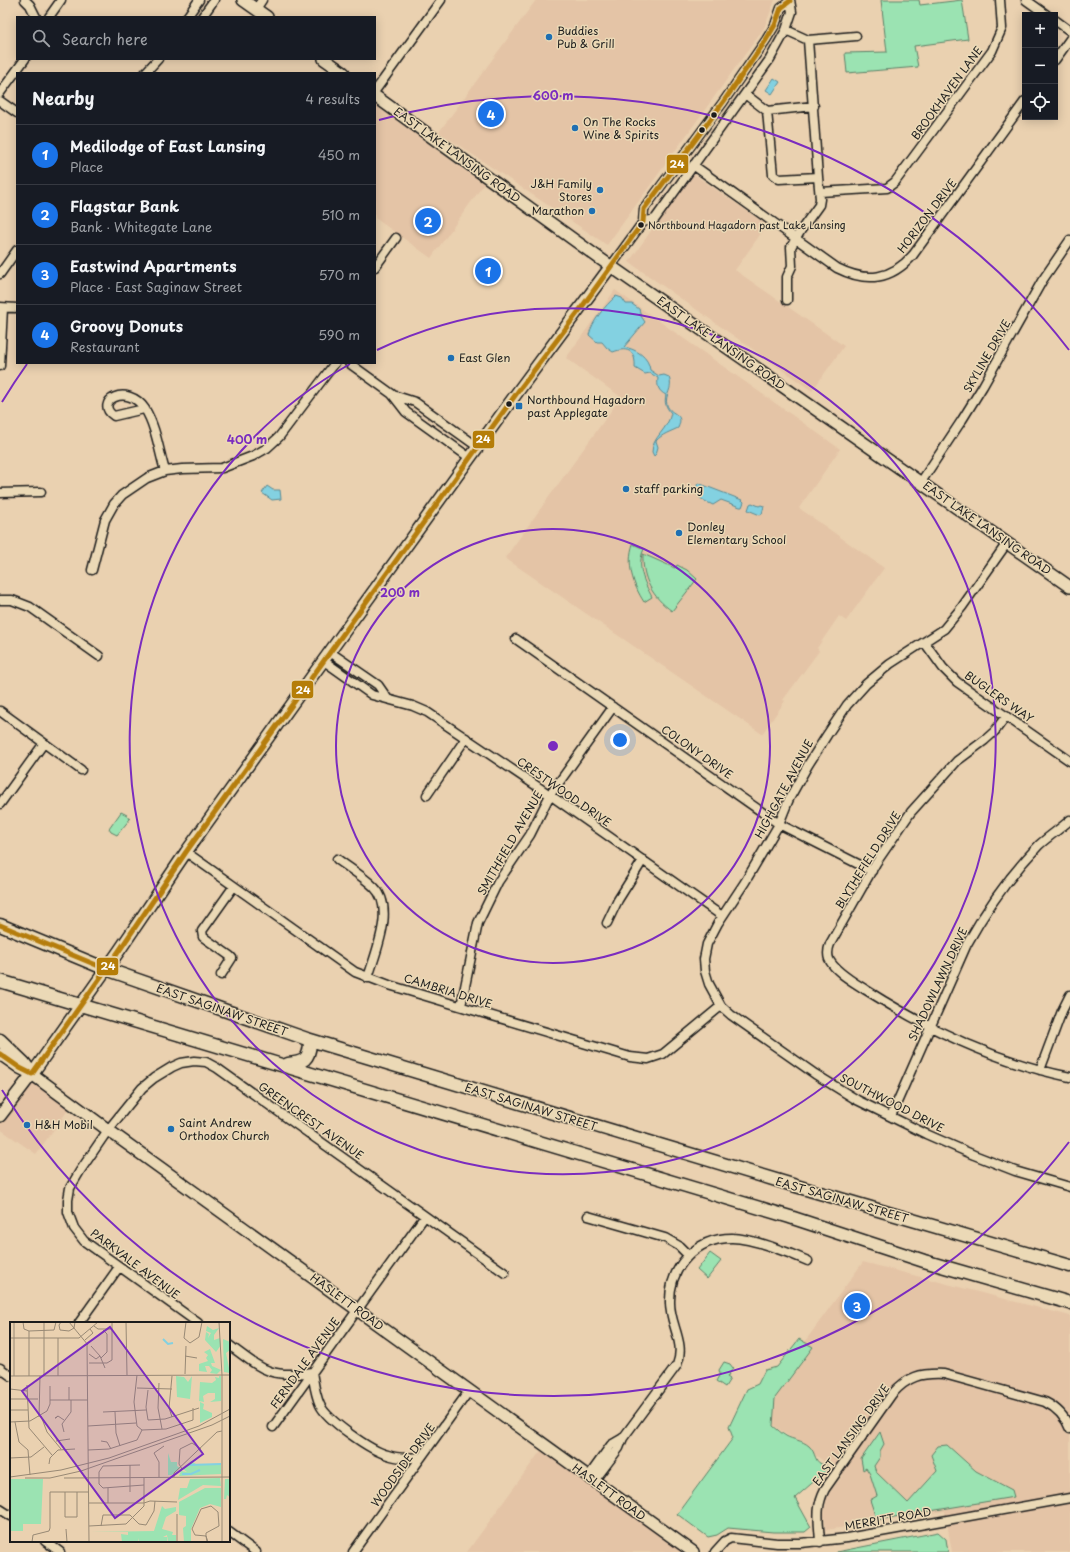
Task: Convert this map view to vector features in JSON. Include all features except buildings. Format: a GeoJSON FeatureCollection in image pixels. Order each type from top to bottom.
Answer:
{"type":"FeatureCollection","features":[{"type":"Feature","properties":{"kind":"main road"},"geometry":{"type":"LineString","coordinates":[[243,0],[259,5],[265,16]]}},
{"type":"Feature","properties":{"kind":"main road"},"geometry":{"type":"LineString","coordinates":[[325,60],[343,72]]}},
{"type":"Feature","properties":{"kind":"main road","name":"EAST LAKE LANSING ROAD"},"geometry":{"type":"LineString","coordinates":[[376,97],[611,266],[1070,587]]}},
{"type":"Feature","properties":{"kind":"main road"},"geometry":{"type":"LineString","coordinates":[[0,1116],[32,1074],[106,969],[186,852],[470,458],[611,266]]}},
{"type":"Feature","properties":{"kind":"main road","name":"EAST SAGINAW STREET"},"geometry":{"type":"LineString","coordinates":[[0,925],[106,969],[307,1039],[796,1186],[1070,1266]]}},
{"type":"Feature","properties":{"kind":"main road"},"geometry":{"type":"LineString","coordinates":[[0,981],[790,1217],[924,1262],[1070,1303]]}},
{"type":"Feature","properties":{"kind":"main road"},"geometry":{"type":"LineString","coordinates":[[284,1065],[300,1063],[306,1059],[309,1053],[310,1043],[307,1039]]}},
{"type":"Feature","properties":{"kind":"main road"},"geometry":{"type":"LineString","coordinates":[[0,1040],[24,1063],[32,1074]]}},
{"type":"Feature","properties":{"kind":"main road","name":"HASLETT ROAD"},"geometry":{"type":"LineString","coordinates":[[0,1054],[20,1068],[32,1074],[693,1552]]}},
{"type":"Feature","properties":{"kind":"street"},"geometry":{"type":"LineString","coordinates":[[25,0],[30,5],[36,16]]}},
{"type":"Feature","properties":{"kind":"street"},"geometry":{"type":"LineString","coordinates":[[50,16],[61,0]]}},
{"type":"Feature","properties":{"kind":"street"},"geometry":{"type":"LineString","coordinates":[[188,16],[199,0]]}},
{"type":"Feature","properties":{"kind":"street"},"geometry":{"type":"LineString","coordinates":[[203,16],[214,0]]}},
{"type":"Feature","properties":{"kind":"street"},"geometry":{"type":"LineString","coordinates":[[376,90],[441,0]]}},
{"type":"Feature","properties":{"kind":"street"},"geometry":{"type":"LineString","coordinates":[[643,222],[655,219],[770,59],[786,30],[792,12],[790,0]]}},
{"type":"Feature","properties":{"kind":"street"},"geometry":{"type":"LineString","coordinates":[[611,266],[643,222],[644,208],[724,101],[766,40],[775,25],[781,8],[790,0]]}},
{"type":"Feature","properties":{"kind":"street","name":"BROOKHAVEN LANE"},"geometry":{"type":"LineString","coordinates":[[820,192],[887,188],[895,182],[992,51],[1002,28],[1000,0]]}},
{"type":"Feature","properties":{"kind":"street"},"geometry":{"type":"LineString","coordinates":[[1026,0],[1043,12]]}},
{"type":"Feature","properties":{"kind":"street"},"geometry":{"type":"LineString","coordinates":[[1058,22],[1070,31]]}},
{"type":"Feature","properties":{"kind":"street"},"geometry":{"type":"LineString","coordinates":[[786,30],[808,40],[856,36]]}},
{"type":"Feature","properties":{"kind":"street"},"geometry":{"type":"LineString","coordinates":[[1058,56],[1070,39]]}},
{"type":"Feature","properties":{"kind":"street"},"geometry":{"type":"LineString","coordinates":[[787,300],[787,277],[792,266],[791,247],[819,205],[820,192],[808,40]]}},
{"type":"Feature","properties":{"kind":"street"},"geometry":{"type":"LineString","coordinates":[[0,93],[24,60]]}},
{"type":"Feature","properties":{"kind":"street"},"geometry":{"type":"LineString","coordinates":[[146,72],[157,60]]}},
{"type":"Feature","properties":{"kind":"street"},"geometry":{"type":"LineString","coordinates":[[745,94],[767,111],[814,106]]}},
{"type":"Feature","properties":{"kind":"street"},"geometry":{"type":"LineString","coordinates":[[0,101],[16,112]]}},
{"type":"Feature","properties":{"kind":"street","name":"HORIZON DRIVE"},"geometry":{"type":"LineString","coordinates":[[693,165],[837,268],[848,274],[872,277],[891,273],[900,268],[913,255],[1022,105]]}},
{"type":"Feature","properties":{"kind":"street"},"geometry":{"type":"LineString","coordinates":[[767,111],[773,175],[779,179],[818,177]]}},
{"type":"Feature","properties":{"kind":"street"},"geometry":{"type":"LineString","coordinates":[[376,266],[396,238]]}},
{"type":"Feature","properties":{"kind":"street","name":"SKYLINE DRIVE"},"geometry":{"type":"LineString","coordinates":[[921,482],[969,409],[1042,281],[1070,240]]}},
{"type":"Feature","properties":{"kind":"street"},"geometry":{"type":"LineString","coordinates":[[0,274],[16,251]]}},
{"type":"Feature","properties":{"kind":"street"},"geometry":{"type":"LineString","coordinates":[[0,366],[2,307],[16,308]]}},
{"type":"Feature","properties":{"kind":"street"},"geometry":{"type":"LineString","coordinates":[[92,570],[101,530],[105,520],[114,504],[131,488],[147,478],[165,471],[222,468],[254,456],[267,448],[279,437],[334,364]]}},
{"type":"Feature","properties":{"kind":"street"},"geometry":{"type":"LineString","coordinates":[[350,364],[392,394],[406,412],[470,458]]}},
{"type":"Feature","properties":{"kind":"street"},"geometry":{"type":"LineString","coordinates":[[392,394],[415,402],[478,447]]}},
{"type":"Feature","properties":{"kind":"street"},"geometry":{"type":"LineString","coordinates":[[144,409],[151,421],[165,471]]}},
{"type":"Feature","properties":{"kind":"street"},"geometry":{"type":"LineString","coordinates":[[0,493],[41,492]]}},
{"type":"Feature","properties":{"kind":"street","name":"HIGHGATE AVENUE"},"geometry":{"type":"LineString","coordinates":[[721,1006],[709,984],[705,971],[704,959],[707,944],[722,916],[745,882],[779,824],[793,792],[827,735],[847,705],[866,684],[890,664],[944,629],[1007,543]]}},
{"type":"Feature","properties":{"kind":"street"},"geometry":{"type":"LineString","coordinates":[[0,600],[12,600],[30,607],[99,656]]}},
{"type":"Feature","properties":{"kind":"street","name":"COLONY DRIVE"},"geometry":{"type":"LineString","coordinates":[[516,639],[779,824],[872,871]]}},
{"type":"Feature","properties":{"kind":"street","name":"BUGLERS WAY"},"geometry":{"type":"LineString","coordinates":[[924,643],[943,668],[957,682],[1070,761]]}},
{"type":"Feature","properties":{"kind":"street","name":"CRESTWOOD DRIVE"},"geometry":{"type":"LineString","coordinates":[[327,656],[372,695],[413,706],[427,712],[550,795],[722,916]]}},
{"type":"Feature","properties":{"kind":"street","name":"SMITHFIELD AVENUE"},"geometry":{"type":"LineString","coordinates":[[461,1006],[478,923],[498,882],[530,835],[550,795],[613,707]]}},
{"type":"Feature","properties":{"kind":"street"},"geometry":{"type":"LineString","coordinates":[[0,711],[81,770]]}},
{"type":"Feature","properties":{"kind":"street","name":"BLYTHEFIELD DRIVE"},"geometry":{"type":"LineString","coordinates":[[930,1027],[899,1011],[854,982],[832,965],[828,955],[830,944],[889,842],[910,812],[957,761],[995,731],[1006,716]]}},
{"type":"Feature","properties":{"kind":"street"},"geometry":{"type":"LineString","coordinates":[[427,795],[466,738]]}},
{"type":"Feature","properties":{"kind":"street"},"geometry":{"type":"LineString","coordinates":[[0,804],[44,743]]}},
{"type":"Feature","properties":{"kind":"street","name":"SHADOWLAWN DRIVE"},"geometry":{"type":"LineString","coordinates":[[891,1116],[967,944],[983,916],[1019,868],[1040,845],[1070,820]]}},
{"type":"Feature","properties":{"kind":"street","name":"CAMBRIA DRIVE"},"geometry":{"type":"LineString","coordinates":[[186,852],[355,972],[368,978],[640,1059],[648,1059],[663,1054],[721,1006]]}},
{"type":"Feature","properties":{"kind":"street"},"geometry":{"type":"LineString","coordinates":[[337,859],[374,887],[382,899],[384,907],[384,922],[368,978]]}},
{"type":"Feature","properties":{"kind":"street"},"geometry":{"type":"LineString","coordinates":[[608,923],[618,900],[643,860]]}},
{"type":"Feature","properties":{"kind":"street"},"geometry":{"type":"LineString","coordinates":[[221,975],[232,958],[204,937],[202,931],[234,886]]}},
{"type":"Feature","properties":{"kind":"street"},"geometry":{"type":"LineString","coordinates":[[1040,1070],[1062,1011],[1070,995]]}},
{"type":"Feature","properties":{"kind":"street","name":"SOUTHWOOD DRIVE"},"geometry":{"type":"LineString","coordinates":[[721,1006],[731,1015],[814,1074],[857,1100],[926,1134],[974,1155],[1015,1171],[1070,1187]]}},
{"type":"Feature","properties":{"kind":"street"},"geometry":{"type":"LineString","coordinates":[[930,1027],[979,1050],[1040,1070],[1070,1077]]}},
{"type":"Feature","properties":{"kind":"street","name":"GREENCREST AVENUE"},"geometry":{"type":"LineString","coordinates":[[108,1130],[142,1088],[154,1078],[181,1063],[194,1061],[206,1062],[223,1072],[505,1273]]}},
{"type":"Feature","properties":{"kind":"street","name":"PARKVALE AVENUE"},"geometry":{"type":"LineString","coordinates":[[108,1130],[70,1188],[68,1212],[74,1228],[84,1241],[197,1322]]}},
{"type":"Feature","properties":{"kind":"street","name":"FERNDALE AVENUE"},"geometry":{"type":"LineString","coordinates":[[273,1427],[425,1216]]}},
{"type":"Feature","properties":{"kind":"street"},"geometry":{"type":"LineString","coordinates":[[588,1216],[665,1238],[679,1246],[688,1255]]}},
{"type":"Feature","properties":{"kind":"street"},"geometry":{"type":"LineString","coordinates":[[591,1479],[611,1445],[623,1438],[680,1358],[679,1342],[670,1303],[673,1280],[688,1255],[696,1249],[711,1242],[732,1238],[751,1241],[808,1261]]}},
{"type":"Feature","properties":{"kind":"street"},"geometry":{"type":"LineString","coordinates":[[80,1322],[119,1267]]}},
{"type":"Feature","properties":{"kind":"street"},"geometry":{"type":"LineString","coordinates":[[230,1346],[268,1372],[282,1374],[312,1372],[320,1406],[332,1420],[376,1452],[396,1457],[421,1457]]}},
{"type":"Feature","properties":{"kind":"street"},"geometry":{"type":"LineString","coordinates":[[0,1368],[10,1375]]}},
{"type":"Feature","properties":{"kind":"street","name":"EAST LANSING DRIVE"},"geometry":{"type":"LineString","coordinates":[[820,1542],[818,1511],[821,1496],[892,1394],[903,1384],[917,1376],[944,1374],[1045,1402],[1062,1415],[1070,1429]]}},
{"type":"Feature","properties":{"kind":"street","name":"WOODSIDE DRIVE"},"geometry":{"type":"LineString","coordinates":[[354,1552],[469,1391]]}},
{"type":"Feature","properties":{"kind":"street","name":"MERRITT ROAD"},"geometry":{"type":"LineString","coordinates":[[715,1552],[725,1541],[731,1538],[777,1542],[820,1542],[1070,1498]]}},
{"type":"Feature","properties":{"kind":"street"},"geometry":{"type":"LineString","coordinates":[[0,1509],[10,1515]]}},
{"type":"Feature","properties":{"kind":"street"},"geometry":{"type":"LineString","coordinates":[[230,1533],[256,1552]]}},
{"type":"Feature","properties":{"kind":"street"},"geometry":{"type":"LineString","coordinates":[[46,1542],[60,1552]]}},
{"type":"Feature","properties":{"kind":"shaded area"},"geometry":{"type":"Polygon","coordinates":[[[536,0],[775,0],[764,28],[607,245],[439,132],[536,0]]]}},
{"type":"Feature","properties":{"kind":"shaded area"},"geometry":{"type":"Polygon","coordinates":[[[376,106],[484,184],[431,258],[376,219],[376,106]]]}},
{"type":"Feature","properties":{"kind":"shaded area"},"geometry":{"type":"Polygon","coordinates":[[[692,173],[767,225],[735,270],[844,346],[812,391],[629,262],[692,173]]]}},
{"type":"Feature","properties":{"kind":"shaded area","name":"Donley Elementary School"},"geometry":{"type":"Polygon","coordinates":[[[615,290],[840,449],[799,508],[884,568],[846,621],[839,616],[817,648],[819,651],[783,700],[785,701],[762,734],[505,558],[621,397],[566,358],[615,290]]]}},
{"type":"Feature","properties":{"kind":"shaded area"},"geometry":{"type":"Polygon","coordinates":[[[30,1077],[71,1106],[36,1154],[0,1129],[0,1120],[30,1077]]]}},
{"type":"Feature","properties":{"kind":"shaded area"},"geometry":{"type":"Polygon","coordinates":[[[863,1262],[1070,1316],[1070,1552],[952,1552],[945,1511],[826,1530],[824,1515],[827,1496],[843,1475],[754,1411],[863,1262]]]}},
{"type":"Feature","properties":{"kind":"shaded area"},"geometry":{"type":"Polygon","coordinates":[[[542,1449],[683,1552],[467,1552],[542,1449]]]}},
{"type":"Feature","properties":{"kind":"green space"},"geometry":{"type":"Polygon","coordinates":[[[881,0],[919,0],[920,5],[962,0],[968,39],[914,46],[918,67],[847,73],[845,53],[887,52],[881,0]]]}},
{"type":"Feature","properties":{"kind":"green space"},"geometry":{"type":"Polygon","coordinates":[[[633,544],[644,549],[641,562],[642,574],[652,597],[644,602],[637,589],[632,574],[630,559],[633,544]]]}},
{"type":"Feature","properties":{"kind":"green space"},"geometry":{"type":"Polygon","coordinates":[[[643,554],[675,568],[677,565],[687,570],[697,579],[672,611],[659,600],[646,579],[643,554]]]}},
{"type":"Feature","properties":{"kind":"green space"},"geometry":{"type":"Polygon","coordinates":[[[121,812],[127,815],[130,819],[117,835],[109,829],[121,812]]]}},
{"type":"Feature","properties":{"kind":"green space"},"geometry":{"type":"Polygon","coordinates":[[[710,1253],[721,1261],[707,1279],[697,1270],[710,1253]]]}},
{"type":"Feature","properties":{"kind":"green space"},"geometry":{"type":"Polygon","coordinates":[[[799,1339],[813,1347],[775,1398],[773,1426],[786,1436],[803,1442],[809,1446],[819,1463],[826,1465],[827,1470],[795,1498],[811,1527],[805,1532],[773,1532],[728,1528],[717,1535],[708,1537],[677,1514],[733,1438],[729,1427],[747,1389],[758,1384],[765,1370],[777,1367],[799,1339]]]}},
{"type":"Feature","properties":{"kind":"green space"},"geometry":{"type":"Polygon","coordinates":[[[724,1362],[730,1364],[733,1368],[727,1377],[730,1379],[725,1387],[716,1381],[720,1374],[719,1370],[724,1362]]]}},
{"type":"Feature","properties":{"kind":"green space"},"geometry":{"type":"Polygon","coordinates":[[[880,1432],[884,1444],[880,1451],[880,1457],[874,1466],[876,1472],[908,1503],[937,1471],[931,1455],[938,1446],[947,1445],[976,1471],[1012,1490],[1014,1497],[876,1520],[870,1500],[877,1496],[870,1474],[866,1468],[863,1470],[861,1459],[880,1432]]]}},
{"type":"Feature","properties":{"kind":"green space"},"geometry":{"type":"Polygon","coordinates":[[[938,1532],[946,1539],[948,1552],[836,1552],[938,1532]]]}},
{"type":"Feature","properties":{"kind":"water"},"geometry":{"type":"Polygon","coordinates":[[[774,78],[780,82],[772,94],[766,90],[774,78]]]}},
{"type":"Feature","properties":{"kind":"water"},"geometry":{"type":"Polygon","coordinates":[[[616,296],[622,298],[626,304],[632,304],[639,309],[645,322],[624,347],[641,354],[647,361],[650,370],[659,376],[664,375],[669,377],[670,389],[666,401],[667,405],[680,419],[678,428],[663,435],[656,441],[658,447],[654,456],[652,452],[653,447],[655,442],[667,424],[671,413],[666,405],[665,400],[666,395],[661,392],[659,388],[658,378],[650,373],[645,374],[635,368],[633,354],[627,350],[613,352],[602,342],[597,342],[589,335],[593,324],[616,296]]]}},
{"type":"Feature","properties":{"kind":"water"},"geometry":{"type":"Polygon","coordinates":[[[698,483],[742,500],[744,502],[742,507],[721,500],[713,505],[705,501],[698,496],[695,490],[698,483]]]}},
{"type":"Feature","properties":{"kind":"water"},"geometry":{"type":"Polygon","coordinates":[[[267,486],[273,490],[280,490],[281,499],[272,500],[262,493],[267,486]]]}},
{"type":"Feature","properties":{"kind":"water"},"geometry":{"type":"Polygon","coordinates":[[[752,503],[759,506],[764,506],[762,514],[760,515],[748,510],[750,504],[752,503]]]}},
{"type":"Feature","properties":{"kind":"transit line","name":"24"},"geometry":{"type":"LineString","coordinates":[[0,1054],[20,1068],[32,1074],[119,951],[186,852],[519,390],[579,311],[643,222],[644,209],[724,101],[766,40],[775,25],[781,8],[790,1]]}},
{"type":"Feature","properties":{"kind":"transit line","name":"24"},"geometry":{"type":"LineString","coordinates":[[0,925],[106,969]]}},
{"type":"Feature","properties":{"kind":"place","name":"Buddies Pub & Grill"},"geometry":{"type":"Point","coordinates":[549,37]}},
{"type":"Feature","properties":{"kind":"place","name":"Groovy Donuts"},"geometry":{"type":"Point","coordinates":[491,114]}},
{"type":"Feature","properties":{"kind":"place","name":"On The Rocks Wine & Spirits"},"geometry":{"type":"Point","coordinates":[575,128]}},
{"type":"Feature","properties":{"kind":"place","name":"J&H Family Stores"},"geometry":{"type":"Point","coordinates":[600,190]}},
{"type":"Feature","properties":{"kind":"place","name":"Marathon"},"geometry":{"type":"Point","coordinates":[592,211]}},
{"type":"Feature","properties":{"kind":"place","name":"Flagstar Bank"},"geometry":{"type":"Point","coordinates":[428,221]}},
{"type":"Feature","properties":{"kind":"place","name":"Northbound Hagadorn past Lake Lansing"},"geometry":{"type":"Point","coordinates":[641,225]}},
{"type":"Feature","properties":{"kind":"place","name":"Medilodge of East Lansing"},"geometry":{"type":"Point","coordinates":[488,271]}},
{"type":"Feature","properties":{"kind":"place","name":"East Glen"},"geometry":{"type":"Point","coordinates":[451,358]}},
{"type":"Feature","properties":{"kind":"place","name":"Northbound Hagadorn past Applegate"},"geometry":{"type":"Point","coordinates":[519,406]}},
{"type":"Feature","properties":{"kind":"place","name":"staff parking"},"geometry":{"type":"Point","coordinates":[626,489]}},
{"type":"Feature","properties":{"kind":"place","name":"Donley Elementary School"},"geometry":{"type":"Point","coordinates":[679,533]}},
{"type":"Feature","properties":{"kind":"place","name":"H&H Mobil"},"geometry":{"type":"Point","coordinates":[27,1125]}},
{"type":"Feature","properties":{"kind":"place","name":"Saint Andrew Orthodox Church"},"geometry":{"type":"Point","coordinates":[171,1129]}},
{"type":"Feature","properties":{"kind":"place","name":"Eastwind Apartments"},"geometry":{"type":"Point","coordinates":[857,1306]}}]}
